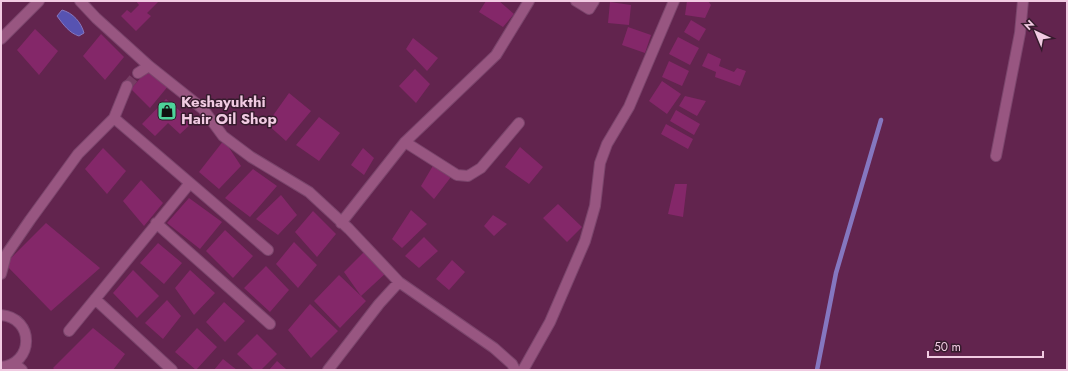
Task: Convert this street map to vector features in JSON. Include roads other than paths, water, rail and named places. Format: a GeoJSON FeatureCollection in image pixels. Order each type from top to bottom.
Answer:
{"type":"FeatureCollection","features":[{"type":"Feature","properties":{"kind":"street"},"geometry":{"type":"LineString","coordinates":[[1,39],[39,1]]}},
{"type":"Feature","properties":{"kind":"street"},"geometry":{"type":"LineString","coordinates":[[80,1],[96,18],[149,66],[203,109],[223,136],[251,156],[309,192],[342,223],[399,282],[494,348],[512,364],[515,370]]}},
{"type":"Feature","properties":{"kind":"street"},"geometry":{"type":"LineString","coordinates":[[342,223],[405,142],[496,55],[529,1]]}},
{"type":"Feature","properties":{"kind":"street"},"geometry":{"type":"LineString","coordinates":[[576,1],[589,9],[594,1]]}},
{"type":"Feature","properties":{"kind":"street"},"geometry":{"type":"LineString","coordinates":[[523,370],[550,322],[585,241],[595,206],[600,163],[607,144],[629,107],[674,1]]}},
{"type":"Feature","properties":{"kind":"street"},"geometry":{"type":"LineString","coordinates":[[996,156],[1020,34],[1023,1]]}},
{"type":"Feature","properties":{"kind":"street"},"geometry":{"type":"LineString","coordinates":[[138,73],[149,66]]}},
{"type":"Feature","properties":{"kind":"street"},"geometry":{"type":"LineString","coordinates":[[1,274],[6,256],[34,214],[78,154],[114,118],[127,86]]}},
{"type":"Feature","properties":{"kind":"street"},"geometry":{"type":"LineString","coordinates":[[114,118],[268,250]]}},
{"type":"Feature","properties":{"kind":"street"},"geometry":{"type":"LineString","coordinates":[[405,142],[457,175],[468,176],[481,168],[519,123]]}},
{"type":"Feature","properties":{"kind":"street"},"geometry":{"type":"LineString","coordinates":[[69,331],[190,183]]}},
{"type":"Feature","properties":{"kind":"street"},"geometry":{"type":"LineString","coordinates":[[156,223],[270,324]]}},
{"type":"Feature","properties":{"kind":"street"},"geometry":{"type":"LineString","coordinates":[[328,370],[379,304],[399,282]]}},
{"type":"Feature","properties":{"kind":"street"},"geometry":{"type":"LineString","coordinates":[[95,299],[172,370]]}},
{"type":"Feature","properties":{"kind":"street"},"geometry":{"type":"LineString","coordinates":[[1,314],[7,315],[21,324],[25,332],[26,341],[25,349],[21,357],[14,363],[1,367]]}},
{"type":"Feature","properties":{"kind":"street"},"geometry":{"type":"LineString","coordinates":[[14,363],[22,370]]}},
{"type":"Feature","properties":{"kind":"waterway"},"geometry":{"type":"LineString","coordinates":[[817,370],[836,273],[881,120]]}},
{"type":"Feature","properties":{"kind":"tunnel"},"geometry":{"type":"LineString","coordinates":[[127,86],[138,73]]}},
{"type":"Feature","properties":{"kind":"place","name":"Keshayukthi Hair Oil Shop"},"geometry":{"type":"Point","coordinates":[167,111]}}]}
